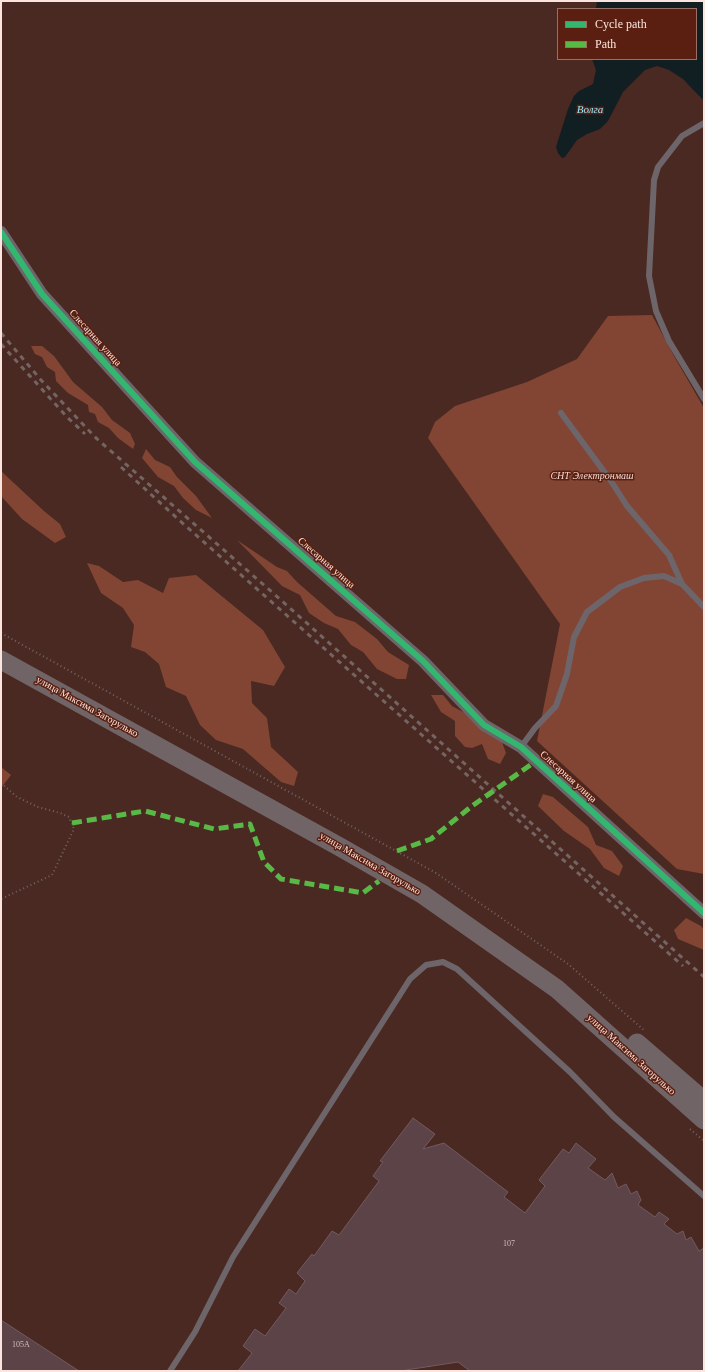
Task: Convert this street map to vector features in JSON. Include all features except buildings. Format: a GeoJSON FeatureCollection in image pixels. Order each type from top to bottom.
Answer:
{"type":"FeatureCollection","features":[{"type":"Feature","properties":{"kind":"main road","name":"улица Максима Загорулько"},"geometry":{"type":"LineString","coordinates":[[1,646],[345,834],[430,884],[562,978],[704,1101]]}},
{"type":"Feature","properties":{"kind":"main road","name":"улица Максима Загорулько"},"geometry":{"type":"LineString","coordinates":[[1,660],[333,843],[422,894],[557,989],[704,1120]]}},
{"type":"Feature","properties":{"kind":"street","name":"Слесарная улица"},"geometry":{"type":"LineString","coordinates":[[1,232],[42,294],[195,462],[423,661],[484,725],[521,747],[704,913]]}},
{"type":"Feature","properties":{"kind":"lane"},"geometry":{"type":"LineString","coordinates":[[704,123],[682,136],[658,167],[654,180],[649,276],[656,310],[669,341],[704,399]]}},
{"type":"Feature","properties":{"kind":"lane"},"geometry":{"type":"LineString","coordinates":[[561,413],[611,481],[627,506],[669,555],[682,584],[704,607]]}},
{"type":"Feature","properties":{"kind":"lane"},"geometry":{"type":"LineString","coordinates":[[521,747],[535,728],[556,706],[567,674],[574,637],[587,612],[620,586],[644,578],[664,576],[682,584]]}},
{"type":"Feature","properties":{"kind":"lane"},"geometry":{"type":"LineString","coordinates":[[170,1371],[195,1332],[238,1250],[410,979],[426,965],[443,962],[457,968],[570,1072],[614,1117],[704,1196]]}},
{"type":"Feature","properties":{"kind":"path"},"geometry":{"type":"LineString","coordinates":[[1,783],[17,797],[38,808],[70,817],[74,829],[52,875],[1,899]]}},
{"type":"Feature","properties":{"kind":"path"},"geometry":{"type":"LineString","coordinates":[[686,1125],[704,1141]]}},
{"type":"Feature","properties":{"kind":"path"},"geometry":{"type":"LineString","coordinates":[[429,1366],[429,1371]]}},
{"type":"Feature","properties":{"kind":"green space","name":"СНТ Электронмаш"},"geometry":{"type":"Polygon","coordinates":[[[652,315],[704,408],[704,874],[677,869],[537,741],[560,624],[428,438],[435,422],[455,406],[527,382],[577,359],[608,316],[652,315]]]}},
{"type":"Feature","properties":{"kind":"green space"},"geometry":{"type":"Polygon","coordinates":[[[31,346],[42,346],[54,356],[73,382],[102,407],[112,420],[130,433],[135,444],[133,449],[118,438],[109,428],[98,422],[95,414],[89,412],[88,405],[68,393],[56,381],[55,372],[47,367],[42,357],[35,354],[31,346]]]}},
{"type":"Feature","properties":{"kind":"green space"},"geometry":{"type":"Polygon","coordinates":[[[146,449],[155,460],[170,467],[177,477],[196,496],[212,518],[196,510],[183,498],[174,486],[158,477],[142,458],[146,449]]]}},
{"type":"Feature","properties":{"kind":"green space"},"geometry":{"type":"Polygon","coordinates":[[[1,471],[60,524],[66,537],[55,543],[22,519],[1,496],[1,471]]]}},
{"type":"Feature","properties":{"kind":"green space"},"geometry":{"type":"Polygon","coordinates":[[[237,540],[277,567],[287,571],[297,582],[336,616],[355,622],[377,639],[388,652],[409,665],[406,679],[397,679],[377,669],[363,652],[351,645],[338,629],[324,623],[309,613],[300,595],[282,586],[237,540]]]}},
{"type":"Feature","properties":{"kind":"green space"},"geometry":{"type":"Polygon","coordinates":[[[87,563],[99,566],[123,582],[138,580],[163,593],[169,578],[196,575],[263,630],[285,667],[274,686],[251,681],[252,703],[267,718],[271,747],[298,772],[294,786],[281,782],[243,749],[216,740],[200,725],[186,696],[166,687],[159,664],[145,652],[131,647],[134,625],[123,608],[101,593],[87,563]]]}},
{"type":"Feature","properties":{"kind":"green space"},"geometry":{"type":"Polygon","coordinates":[[[431,695],[443,695],[452,706],[465,713],[502,742],[506,753],[500,764],[488,759],[482,744],[472,748],[465,747],[455,736],[455,721],[441,712],[431,695]]]}},
{"type":"Feature","properties":{"kind":"green space"},"geometry":{"type":"Polygon","coordinates":[[[1,767],[11,775],[1,788],[1,767]]]}},
{"type":"Feature","properties":{"kind":"green space"},"geometry":{"type":"Polygon","coordinates":[[[543,794],[553,797],[588,827],[596,845],[612,851],[623,866],[619,876],[604,868],[590,849],[564,831],[538,806],[543,794]]]}},
{"type":"Feature","properties":{"kind":"green space"},"geometry":{"type":"Polygon","coordinates":[[[686,918],[701,926],[704,930],[704,950],[678,939],[674,930],[686,918]]]}},
{"type":"Feature","properties":{"kind":"water","name":"Волга"},"geometry":{"type":"Polygon","coordinates":[[[597,1],[704,1],[704,101],[683,79],[669,70],[657,66],[645,70],[623,92],[608,121],[600,129],[577,140],[565,157],[562,158],[556,147],[568,109],[574,96],[579,91],[593,84],[596,70],[592,60],[697,60],[697,8],[596,8],[597,1]]]}},
{"type":"Feature","properties":{"kind":"railway"},"geometry":{"type":"LineString","coordinates":[[1,333],[41,380],[96,438],[273,593],[704,977]]}},
{"type":"Feature","properties":{"kind":"railway"},"geometry":{"type":"LineString","coordinates":[[1,344],[67,417],[85,434]]}},
{"type":"Feature","properties":{"kind":"railway"},"geometry":{"type":"LineString","coordinates":[[121,467],[683,966]]}},
{"type":"Feature","properties":{"kind":"marked path"},"geometry":{"type":"LineString","coordinates":[[397,851],[431,839],[472,806],[536,761]]}},
{"type":"Feature","properties":{"kind":"marked path"},"geometry":{"type":"LineString","coordinates":[[72,823],[145,811],[214,829],[250,824],[264,862],[281,879],[363,893],[379,881]]}},
{"type":"Feature","properties":{"kind":"cycle path"},"geometry":{"type":"LineString","coordinates":[[1,232],[42,294],[195,462],[423,661],[484,725],[521,747],[704,913]]}}]}
